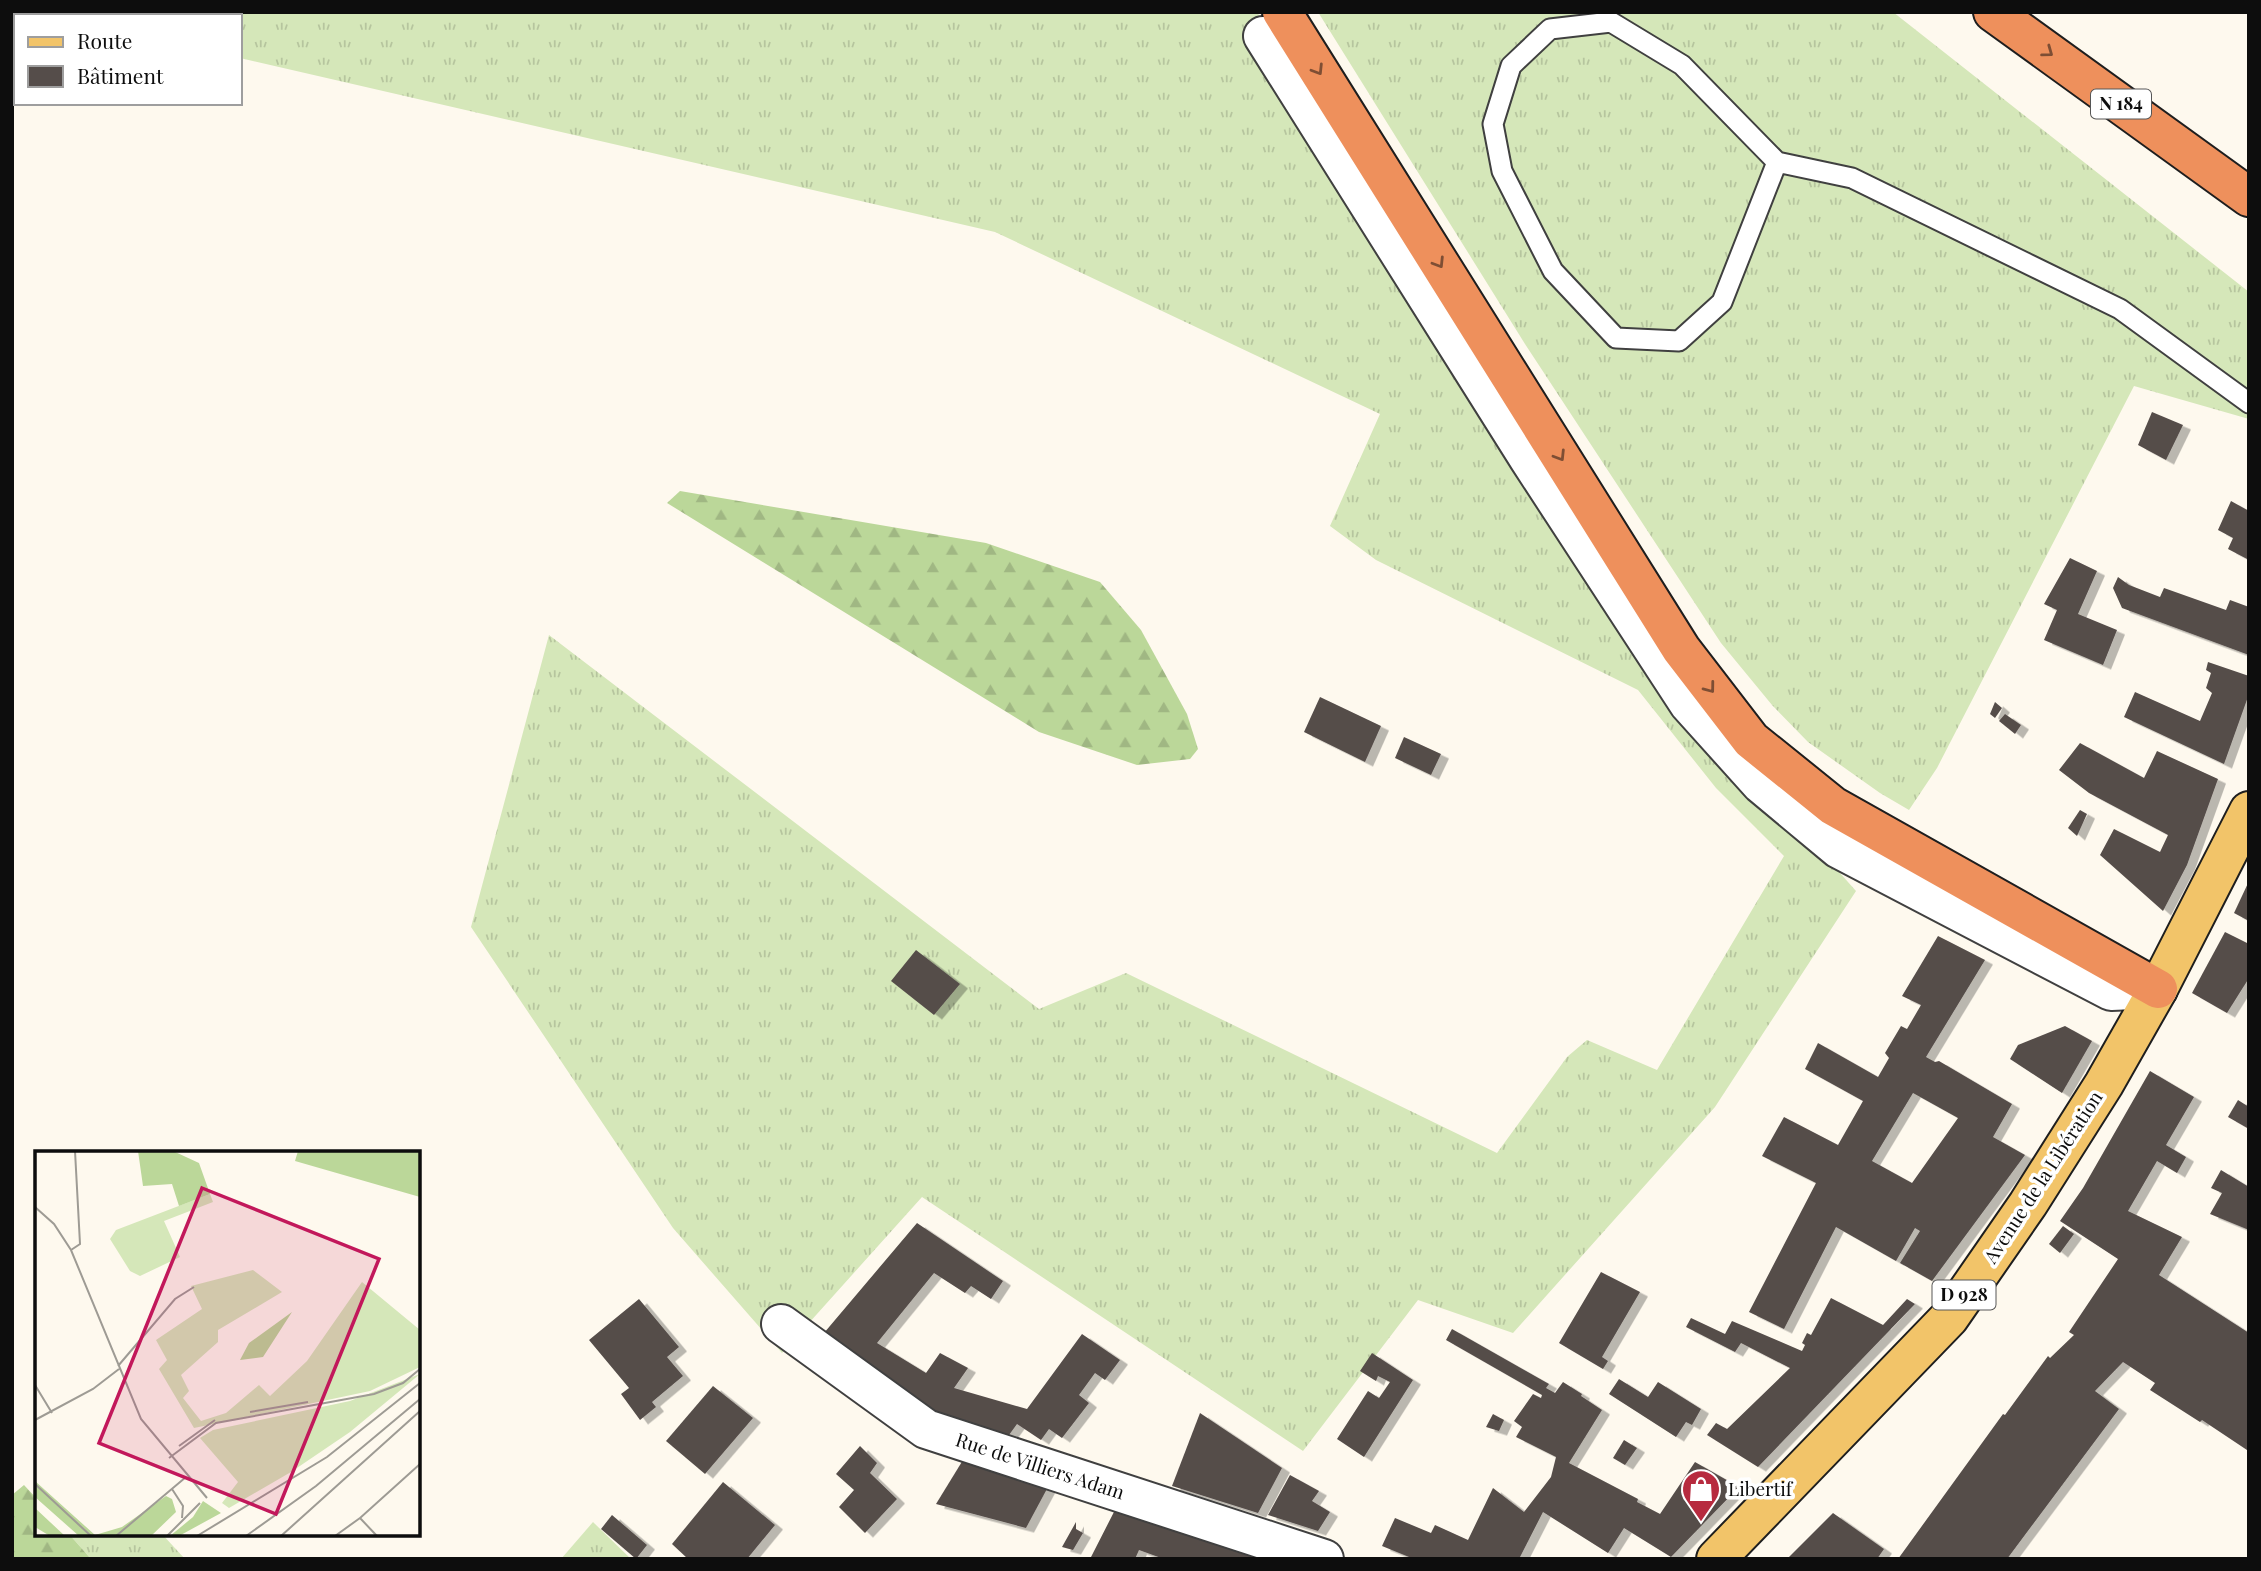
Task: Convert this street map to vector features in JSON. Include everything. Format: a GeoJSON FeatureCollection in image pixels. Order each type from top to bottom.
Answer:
{"type":"FeatureCollection","features":[{"type":"Feature","properties":{"kind":"highway","name":"N 184"},"geometry":{"type":"LineString","coordinates":[[1993,12],[2249,197]]}},
{"type":"Feature","properties":{"kind":"highway"},"geometry":{"type":"LineString","coordinates":[[1273,24],[1681,649],[1751,740],[1833,806],[2158,989]]}},
{"type":"Feature","properties":{"kind":"main road","name":"Avenue de la Libération"},"geometry":{"type":"LineString","coordinates":[[1716,1559],[1949,1318],[2035,1193],[2104,1084],[2158,989],[2249,811]]}},
{"type":"Feature","properties":{"kind":"street","name":"Rue de Villiers Adam"},"geometry":{"type":"LineString","coordinates":[[781,1324],[926,1429],[1324,1559]]}},
{"type":"Feature","properties":{"kind":"lane"},"geometry":{"type":"LineString","coordinates":[[1777,162],[1722,302],[1679,341],[1616,338],[1553,271],[1503,171],[1493,124],[1511,66],[1550,29],[1611,22],[1682,65],[1777,162],[1852,178],[2120,309],[2249,403]]}},
{"type":"Feature","properties":{"kind":"green space"},"geometry":{"type":"Polygon","coordinates":[[[1257,12],[1402,242],[1807,836],[1856,891],[1715,1107],[1513,1333],[1418,1300],[1303,1451],[922,1197],[782,1353],[673,1228],[471,927],[549,635],[1039,1009],[1126,973],[1497,1153],[1567,1057],[1587,1040],[1657,1070],[1784,856],[1716,788],[1638,690],[1376,560],[1330,526],[1380,414],[995,232],[242,58],[241,14],[1257,12]]]}},
{"type":"Feature","properties":{"kind":"green space"},"geometry":{"type":"Polygon","coordinates":[[[1318,12],[1893,12],[2249,292],[2249,419],[2134,386],[1937,768],[1909,810],[1808,742],[1772,705],[1721,643],[1525,344],[1318,12]]]}},
{"type":"Feature","properties":{"kind":"green space"},"geometry":{"type":"Polygon","coordinates":[[[680,491],[986,543],[1100,582],[1141,630],[1187,714],[1198,749],[1190,759],[1137,765],[1039,732],[667,503],[680,491]]]}},
{"type":"Feature","properties":{"kind":"green space"},"geometry":{"type":"Polygon","coordinates":[[[24,1485],[35,1497],[35,1536],[71,1536],[91,1559],[12,1559],[12,1495],[24,1485]]]}},
{"type":"Feature","properties":{"kind":"green space"},"geometry":{"type":"Polygon","coordinates":[[[593,1522],[631,1559],[561,1559],[593,1522]]]}},
{"type":"Feature","properties":{"kind":"green space"},"geometry":{"type":"Polygon","coordinates":[[[71,1536],[164,1536],[185,1559],[91,1559],[71,1536]]]}},
{"type":"Feature","properties":{"kind":"building"},"geometry":{"type":"Polygon","coordinates":[[[2152,412],[2183,425],[2166,460],[2138,445],[2152,412]]]}},
{"type":"Feature","properties":{"kind":"building"},"geometry":{"type":"Polygon","coordinates":[[[2231,501],[2249,511],[2249,560],[2228,549],[2233,538],[2218,530],[2231,501]]]}},
{"type":"Feature","properties":{"kind":"building"},"geometry":{"type":"Polygon","coordinates":[[[2070,558],[2097,571],[2078,614],[2117,630],[2103,665],[2044,640],[2057,610],[2044,604],[2070,558]]]}},
{"type":"Feature","properties":{"kind":"building"},"geometry":{"type":"Polygon","coordinates":[[[2118,577],[2129,585],[2160,597],[2164,588],[2226,610],[2230,600],[2249,607],[2249,655],[2122,608],[2113,588],[2118,577]]]}},
{"type":"Feature","properties":{"kind":"building"},"geometry":{"type":"Polygon","coordinates":[[[2208,662],[2249,676],[2249,694],[2224,764],[2124,717],[2135,692],[2200,721],[2212,693],[2206,688],[2211,673],[2206,670],[2208,662]]]}},
{"type":"Feature","properties":{"kind":"building"},"geometry":{"type":"Polygon","coordinates":[[[1320,697],[1381,726],[1365,762],[1304,732],[1320,697]]]}},
{"type":"Feature","properties":{"kind":"building"},"geometry":{"type":"Polygon","coordinates":[[[1995,702],[2002,708],[1995,718],[1990,714],[1995,702]]]}},
{"type":"Feature","properties":{"kind":"building"},"geometry":{"type":"Polygon","coordinates":[[[2005,714],[2021,725],[2015,734],[1999,721],[2005,714]]]}},
{"type":"Feature","properties":{"kind":"building"},"geometry":{"type":"Polygon","coordinates":[[[1404,737],[1441,754],[1431,775],[1395,758],[1404,737]]]}},
{"type":"Feature","properties":{"kind":"building"},"geometry":{"type":"Polygon","coordinates":[[[2080,743],[2144,778],[2157,751],[2218,779],[2187,865],[2163,911],[2100,855],[2114,829],[2160,852],[2168,835],[2089,793],[2059,770],[2080,743]]]}},
{"type":"Feature","properties":{"kind":"building"},"geometry":{"type":"Polygon","coordinates":[[[2080,810],[2087,814],[2077,836],[2068,828],[2080,810]]]}},
{"type":"Feature","properties":{"kind":"building"},"geometry":{"type":"Polygon","coordinates":[[[2249,881],[2249,921],[2234,913],[2249,881]]]}},
{"type":"Feature","properties":{"kind":"building"},"geometry":{"type":"Polygon","coordinates":[[[2225,932],[2249,944],[2249,978],[2227,1013],[2192,993],[2225,932]]]}},
{"type":"Feature","properties":{"kind":"building"},"geometry":{"type":"Polygon","coordinates":[[[1938,936],[1985,960],[1926,1057],[1935,1062],[1939,1061],[2012,1104],[1993,1137],[2025,1155],[1932,1281],[1900,1263],[1920,1231],[1915,1228],[1896,1261],[1836,1227],[1784,1329],[1749,1312],[1816,1183],[1762,1156],[1784,1117],[1838,1145],[1863,1101],[1805,1069],[1818,1043],[1878,1077],[1889,1058],[1885,1053],[1901,1026],[1907,1029],[1921,1005],[1902,996],[1938,936]],[[1913,1093],[1872,1161],[1912,1183],[1958,1118],[1913,1093]]]}},
{"type":"Feature","properties":{"kind":"building"},"geometry":{"type":"Polygon","coordinates":[[[916,950],[960,984],[934,1015],[891,981],[916,950]]]}},
{"type":"Feature","properties":{"kind":"building"},"geometry":{"type":"Polygon","coordinates":[[[2065,1026],[2092,1041],[2062,1093],[2010,1059],[2018,1045],[2065,1026]]]}},
{"type":"Feature","properties":{"kind":"building"},"geometry":{"type":"Polygon","coordinates":[[[2150,1071],[2194,1097],[2166,1145],[2186,1157],[2177,1173],[2157,1161],[2128,1211],[2182,1237],[2159,1275],[2249,1333],[2249,1447],[2247,1450],[2150,1390],[2155,1383],[2123,1362],[2095,1391],[2119,1409],[2007,1559],[1898,1559],[2048,1356],[2050,1358],[2074,1335],[2069,1332],[2118,1259],[2060,1221],[2083,1188],[2150,1071]]]}},
{"type":"Feature","properties":{"kind":"building"},"geometry":{"type":"Polygon","coordinates":[[[2238,1100],[2249,1107],[2249,1129],[2228,1117],[2238,1100]]]}},
{"type":"Feature","properties":{"kind":"building"},"geometry":{"type":"Polygon","coordinates":[[[2221,1170],[2249,1187],[2249,1230],[2210,1214],[2222,1193],[2211,1188],[2221,1170]]]}},
{"type":"Feature","properties":{"kind":"building"},"geometry":{"type":"Polygon","coordinates":[[[917,1223],[1003,1281],[991,1299],[971,1286],[965,1293],[934,1273],[877,1343],[926,1373],[940,1353],[968,1368],[954,1388],[1027,1409],[1082,1334],[1120,1360],[1105,1380],[1095,1373],[1079,1395],[1089,1403],[1062,1438],[1049,1429],[1041,1440],[1017,1424],[1009,1435],[931,1411],[824,1333],[917,1223]]]}},
{"type":"Feature","properties":{"kind":"building"},"geometry":{"type":"Polygon","coordinates":[[[2063,1226],[2074,1234],[2060,1253],[2049,1244],[2063,1226]]]}},
{"type":"Feature","properties":{"kind":"building"},"geometry":{"type":"Polygon","coordinates":[[[1601,1272],[1640,1292],[1602,1357],[1608,1361],[1603,1369],[1559,1343],[1601,1272]]]}},
{"type":"Feature","properties":{"kind":"building"},"geometry":{"type":"Polygon","coordinates":[[[1831,1298],[1883,1325],[1907,1299],[1915,1304],[1758,1467],[1707,1435],[1716,1423],[1727,1429],[1790,1368],[1741,1343],[1735,1352],[1686,1327],[1691,1318],[1725,1334],[1732,1321],[1802,1351],[1805,1345],[1802,1343],[1807,1333],[1811,1335],[1831,1298]]]}},
{"type":"Feature","properties":{"kind":"building"},"geometry":{"type":"Polygon","coordinates":[[[639,1299],[679,1347],[667,1357],[683,1376],[652,1402],[656,1407],[640,1420],[621,1394],[629,1388],[589,1340],[639,1299]]]}},
{"type":"Feature","properties":{"kind":"building"},"geometry":{"type":"Polygon","coordinates":[[[1452,1329],[1549,1384],[1546,1388],[1555,1393],[1563,1382],[1602,1410],[1569,1463],[1638,1499],[1637,1502],[1660,1514],[1695,1462],[1739,1487],[1671,1557],[1624,1528],[1608,1553],[1543,1512],[1519,1559],[1414,1559],[1382,1546],[1395,1518],[1431,1533],[1435,1525],[1468,1540],[1493,1488],[1524,1512],[1551,1477],[1556,1457],[1516,1437],[1522,1427],[1514,1421],[1533,1394],[1541,1398],[1542,1395],[1446,1340],[1452,1329]]]}},
{"type":"Feature","properties":{"kind":"building"},"geometry":{"type":"Polygon","coordinates":[[[1372,1353],[1413,1380],[1364,1457],[1337,1439],[1368,1391],[1379,1398],[1390,1382],[1378,1376],[1376,1381],[1360,1371],[1372,1353]]]}},
{"type":"Feature","properties":{"kind":"building"},"geometry":{"type":"Polygon","coordinates":[[[1619,1379],[1648,1397],[1658,1382],[1701,1409],[1692,1425],[1686,1422],[1676,1437],[1609,1394],[1619,1379]]]}},
{"type":"Feature","properties":{"kind":"building"},"geometry":{"type":"Polygon","coordinates":[[[713,1386],[753,1418],[705,1474],[666,1441],[713,1386]]]}},
{"type":"Feature","properties":{"kind":"building"},"geometry":{"type":"Polygon","coordinates":[[[1200,1413],[1282,1468],[1258,1513],[1172,1486],[1200,1413]]]}},
{"type":"Feature","properties":{"kind":"building"},"geometry":{"type":"Polygon","coordinates":[[[1493,1414],[1504,1420],[1499,1431],[1486,1427],[1493,1414]]]}},
{"type":"Feature","properties":{"kind":"building"},"geometry":{"type":"Polygon","coordinates":[[[1624,1440],[1637,1448],[1625,1465],[1613,1458],[1624,1440]]]}},
{"type":"Feature","properties":{"kind":"building"},"geometry":{"type":"Polygon","coordinates":[[[860,1446],[877,1463],[870,1473],[897,1499],[865,1533],[839,1507],[854,1490],[836,1474],[860,1446]]]}},
{"type":"Feature","properties":{"kind":"building"},"geometry":{"type":"Polygon","coordinates":[[[963,1460],[1048,1487],[1026,1528],[936,1504],[963,1460]]]}},
{"type":"Feature","properties":{"kind":"building"},"geometry":{"type":"Polygon","coordinates":[[[1290,1475],[1319,1491],[1312,1501],[1330,1512],[1318,1531],[1268,1515],[1290,1475]]]}},
{"type":"Feature","properties":{"kind":"building"},"geometry":{"type":"Polygon","coordinates":[[[723,1482],[775,1525],[747,1559],[688,1559],[672,1544],[723,1482]]]}},
{"type":"Feature","properties":{"kind":"building"},"geometry":{"type":"Polygon","coordinates":[[[1116,1508],[1234,1545],[1255,1559],[1164,1559],[1139,1550],[1135,1559],[1090,1559],[1116,1508]]]}},
{"type":"Feature","properties":{"kind":"building"},"geometry":{"type":"Polygon","coordinates":[[[1833,1513],[1884,1549],[1877,1559],[1787,1559],[1833,1513]]]}},
{"type":"Feature","properties":{"kind":"building"},"geometry":{"type":"Polygon","coordinates":[[[612,1515],[647,1545],[636,1559],[601,1529],[612,1515]]]}},
{"type":"Feature","properties":{"kind":"building"},"geometry":{"type":"Polygon","coordinates":[[[1076,1522],[1076,1529],[1083,1533],[1073,1550],[1062,1547],[1076,1522]]]}},
{"type":"Feature","properties":{"kind":"place","name":"Libertif"},"geometry":{"type":"Point","coordinates":[1701,1523]}}]}
